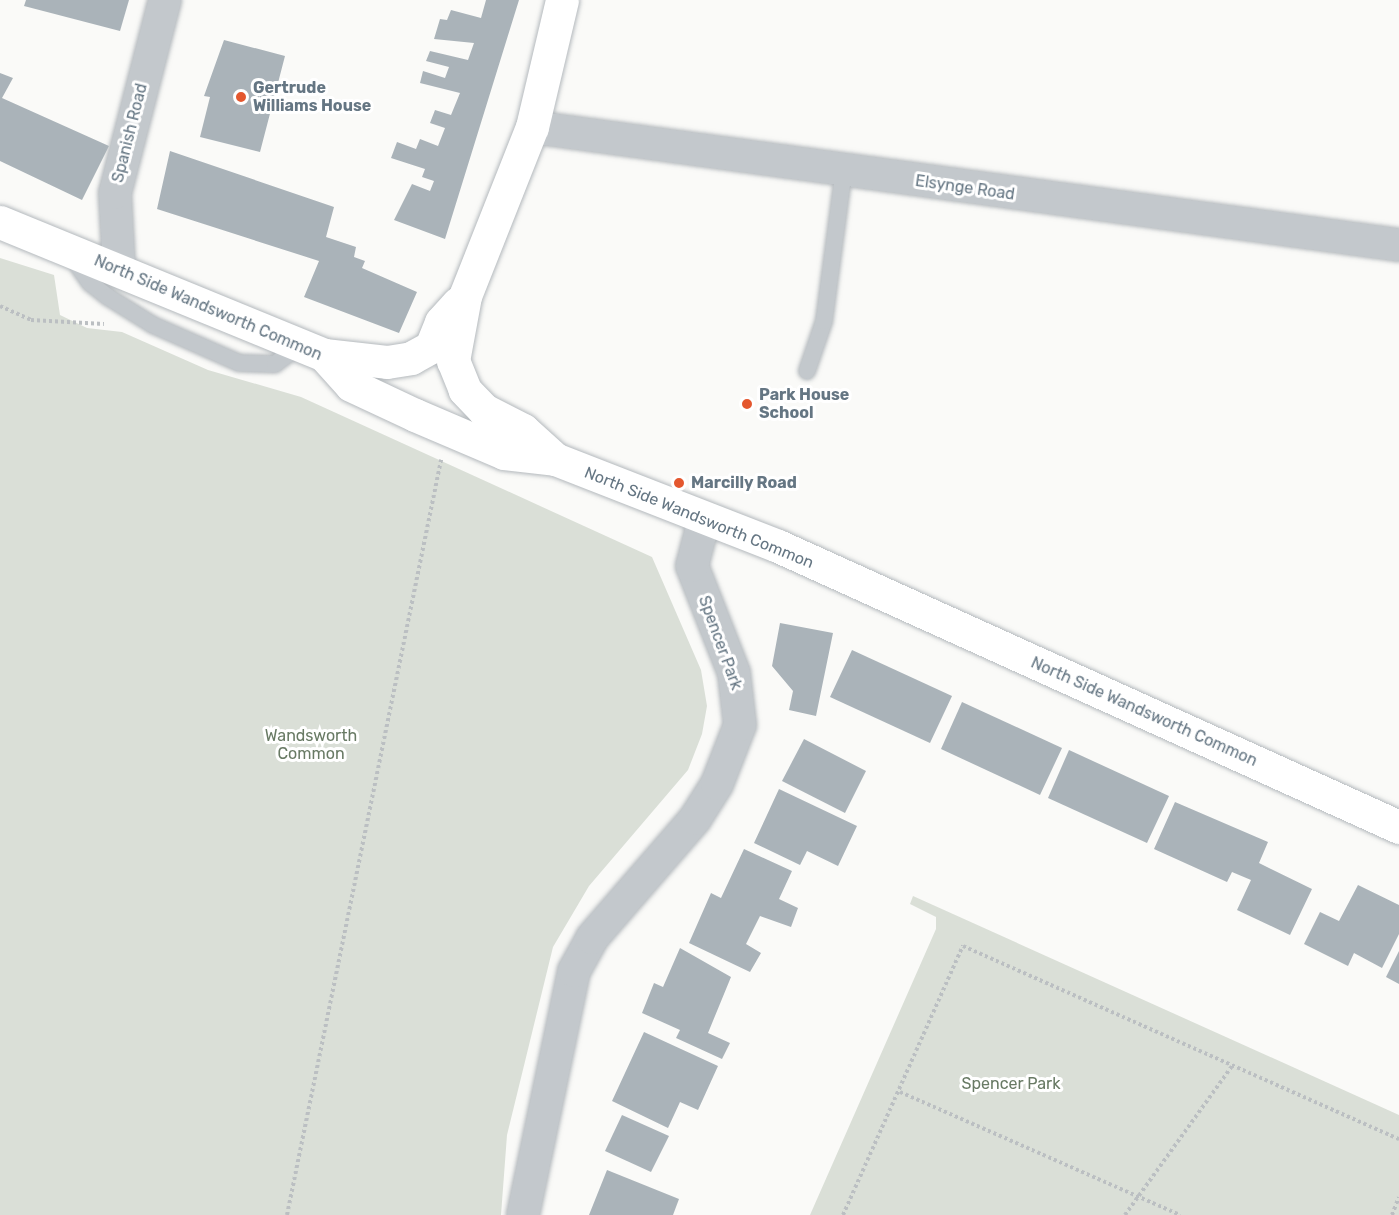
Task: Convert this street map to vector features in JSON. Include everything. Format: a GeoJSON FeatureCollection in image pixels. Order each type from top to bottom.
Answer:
{"type":"FeatureCollection","features":[{"type":"Feature","properties":{"kind":"highway"},"geometry":{"type":"LineString","coordinates":[[555,459],[465,390],[453,361],[465,296],[532,127],[562,0]]}},
{"type":"Feature","properties":{"kind":"highway","name":"North Side Wandsworth Common"},"geometry":{"type":"LineString","coordinates":[[0,222],[119,268],[312,350],[351,385],[415,415],[504,453],[555,459],[704,520],[778,546],[1399,827]]}},
{"type":"Feature","properties":{"kind":"highway"},"geometry":{"type":"LineString","coordinates":[[312,350],[387,362],[424,353],[441,322],[465,296]]}},
{"type":"Feature","properties":{"kind":"street","name":"Spanish Road"},"geometry":{"type":"LineString","coordinates":[[119,268],[115,193],[165,0]]}},
{"type":"Feature","properties":{"kind":"street","name":"Elsynge Road"},"geometry":{"type":"LineString","coordinates":[[532,127],[1399,245]]}},
{"type":"Feature","properties":{"kind":"street","name":"Spencer Park"},"geometry":{"type":"LineString","coordinates":[[522,1215],[574,971],[592,938],[695,819],[717,784],[740,725],[734,673],[692,566],[704,520]]}},
{"type":"Feature","properties":{"kind":"lane"},"geometry":{"type":"LineString","coordinates":[[807,371],[823,330],[844,170]]}},
{"type":"Feature","properties":{"kind":"lane"},"geometry":{"type":"LineString","coordinates":[[65,246],[90,283],[108,297],[153,326],[239,363],[275,363],[312,350]]}},
{"type":"Feature","properties":{"kind":"path"},"geometry":{"type":"LineString","coordinates":[[0,306],[32,320],[117,324]]}},
{"type":"Feature","properties":{"kind":"path"},"geometry":{"type":"LineString","coordinates":[[286,1215],[442,454]]}},
{"type":"Feature","properties":{"kind":"path"},"geometry":{"type":"LineString","coordinates":[[843,1215],[900,1092],[963,946],[1399,1139]]}},
{"type":"Feature","properties":{"kind":"path"},"geometry":{"type":"LineString","coordinates":[[1125,1215],[1232,1066]]}},
{"type":"Feature","properties":{"kind":"path"},"geometry":{"type":"LineString","coordinates":[[900,1092],[1180,1215]]}},
{"type":"Feature","properties":{"kind":"path"},"geometry":{"type":"LineString","coordinates":[[1392,1215],[1399,1197]]}},
{"type":"Feature","properties":{"kind":"green space","name":"Wandsworth Common"},"geometry":{"type":"Polygon","coordinates":[[[0,258],[54,275],[60,315],[87,328],[122,332],[208,370],[301,397],[652,557],[701,670],[707,706],[702,734],[688,770],[589,886],[553,947],[507,1135],[501,1215],[0,1215],[0,258]]]}},
{"type":"Feature","properties":{"kind":"green space","name":"Spencer Park"},"geometry":{"type":"Polygon","coordinates":[[[913,896],[1399,1115],[1399,1215],[810,1215],[936,929],[936,917],[910,904],[913,896]]]}},
{"type":"Feature","properties":{"kind":"building"},"geometry":{"type":"Polygon","coordinates":[[[26,0],[129,0],[120,31],[24,6],[26,0]]]}},
{"type":"Feature","properties":{"kind":"building"},"geometry":{"type":"Polygon","coordinates":[[[486,0],[519,0],[445,239],[394,220],[412,184],[430,191],[434,181],[422,177],[425,169],[391,158],[397,142],[416,149],[420,139],[438,146],[445,128],[430,123],[435,110],[451,115],[460,93],[420,83],[423,71],[445,78],[449,67],[426,61],[430,51],[468,60],[474,43],[434,39],[440,19],[447,20],[451,10],[481,18],[486,0]]]}},
{"type":"Feature","properties":{"kind":"building","name":"Gertrude Williams House"},"geometry":{"type":"Polygon","coordinates":[[[224,40],[285,56],[260,152],[200,137],[210,97],[204,96],[224,40]]]}},
{"type":"Feature","properties":{"kind":"building"},"geometry":{"type":"Polygon","coordinates":[[[0,73],[13,78],[2,98],[109,146],[82,200],[0,161],[0,73]]]}},
{"type":"Feature","properties":{"kind":"building"},"geometry":{"type":"Polygon","coordinates":[[[170,151],[334,207],[326,237],[356,247],[354,257],[365,261],[362,268],[417,292],[399,333],[304,297],[319,261],[157,209],[170,151]]]}},
{"type":"Feature","properties":{"kind":"building"},"geometry":{"type":"Polygon","coordinates":[[[780,623],[833,633],[816,716],[789,710],[793,691],[772,666],[780,623]]]}},
{"type":"Feature","properties":{"kind":"building"},"geometry":{"type":"Polygon","coordinates":[[[852,650],[952,696],[930,743],[830,697],[852,650]]]}},
{"type":"Feature","properties":{"kind":"building"},"geometry":{"type":"Polygon","coordinates":[[[962,702],[1062,748],[1040,795],[941,749],[962,702]]]}},
{"type":"Feature","properties":{"kind":"building"},"geometry":{"type":"Polygon","coordinates":[[[804,739],[866,771],[845,813],[782,781],[804,739]]]}},
{"type":"Feature","properties":{"kind":"building"},"geometry":{"type":"Polygon","coordinates":[[[1069,750],[1169,796],[1147,843],[1048,798],[1069,750]]]}},
{"type":"Feature","properties":{"kind":"building"},"geometry":{"type":"Polygon","coordinates":[[[779,789],[857,826],[838,866],[807,851],[800,865],[754,843],[779,789]]]}},
{"type":"Feature","properties":{"kind":"building"},"geometry":{"type":"Polygon","coordinates":[[[1175,802],[1268,842],[1259,863],[1312,889],[1290,935],[1237,910],[1251,880],[1232,872],[1227,882],[1154,849],[1175,802]]]}},
{"type":"Feature","properties":{"kind":"building"},"geometry":{"type":"Polygon","coordinates":[[[744,849],[792,871],[779,899],[798,908],[791,927],[760,916],[746,944],[761,953],[750,972],[689,943],[711,893],[721,898],[744,849]]]}},
{"type":"Feature","properties":{"kind":"building"},"geometry":{"type":"Polygon","coordinates":[[[1358,885],[1399,905],[1399,934],[1382,968],[1354,953],[1348,966],[1304,944],[1320,912],[1339,921],[1358,885]]]}},
{"type":"Feature","properties":{"kind":"building"},"geometry":{"type":"Polygon","coordinates":[[[680,948],[731,977],[708,1033],[730,1043],[722,1059],[676,1038],[680,1030],[642,1013],[654,983],[663,987],[680,948]]]}},
{"type":"Feature","properties":{"kind":"building"},"geometry":{"type":"Polygon","coordinates":[[[1399,951],[1399,984],[1386,977],[1399,951]]]}},
{"type":"Feature","properties":{"kind":"building"},"geometry":{"type":"Polygon","coordinates":[[[644,1032],[718,1066],[698,1110],[680,1102],[668,1128],[612,1101],[644,1032]]]}},
{"type":"Feature","properties":{"kind":"building"},"geometry":{"type":"Polygon","coordinates":[[[622,1115],[669,1136],[651,1172],[605,1151],[622,1115]]]}},
{"type":"Feature","properties":{"kind":"building"},"geometry":{"type":"Polygon","coordinates":[[[607,1170],[679,1199],[673,1215],[589,1215],[607,1170]]]}},
{"type":"Feature","properties":{"kind":"place","name":"Gertrude Williams House"},"geometry":{"type":"Point","coordinates":[241,97]}},
{"type":"Feature","properties":{"kind":"place","name":"Park House School"},"geometry":{"type":"Point","coordinates":[747,404]}},
{"type":"Feature","properties":{"kind":"place","name":"Marcilly Road"},"geometry":{"type":"Point","coordinates":[679,483]}}]}
